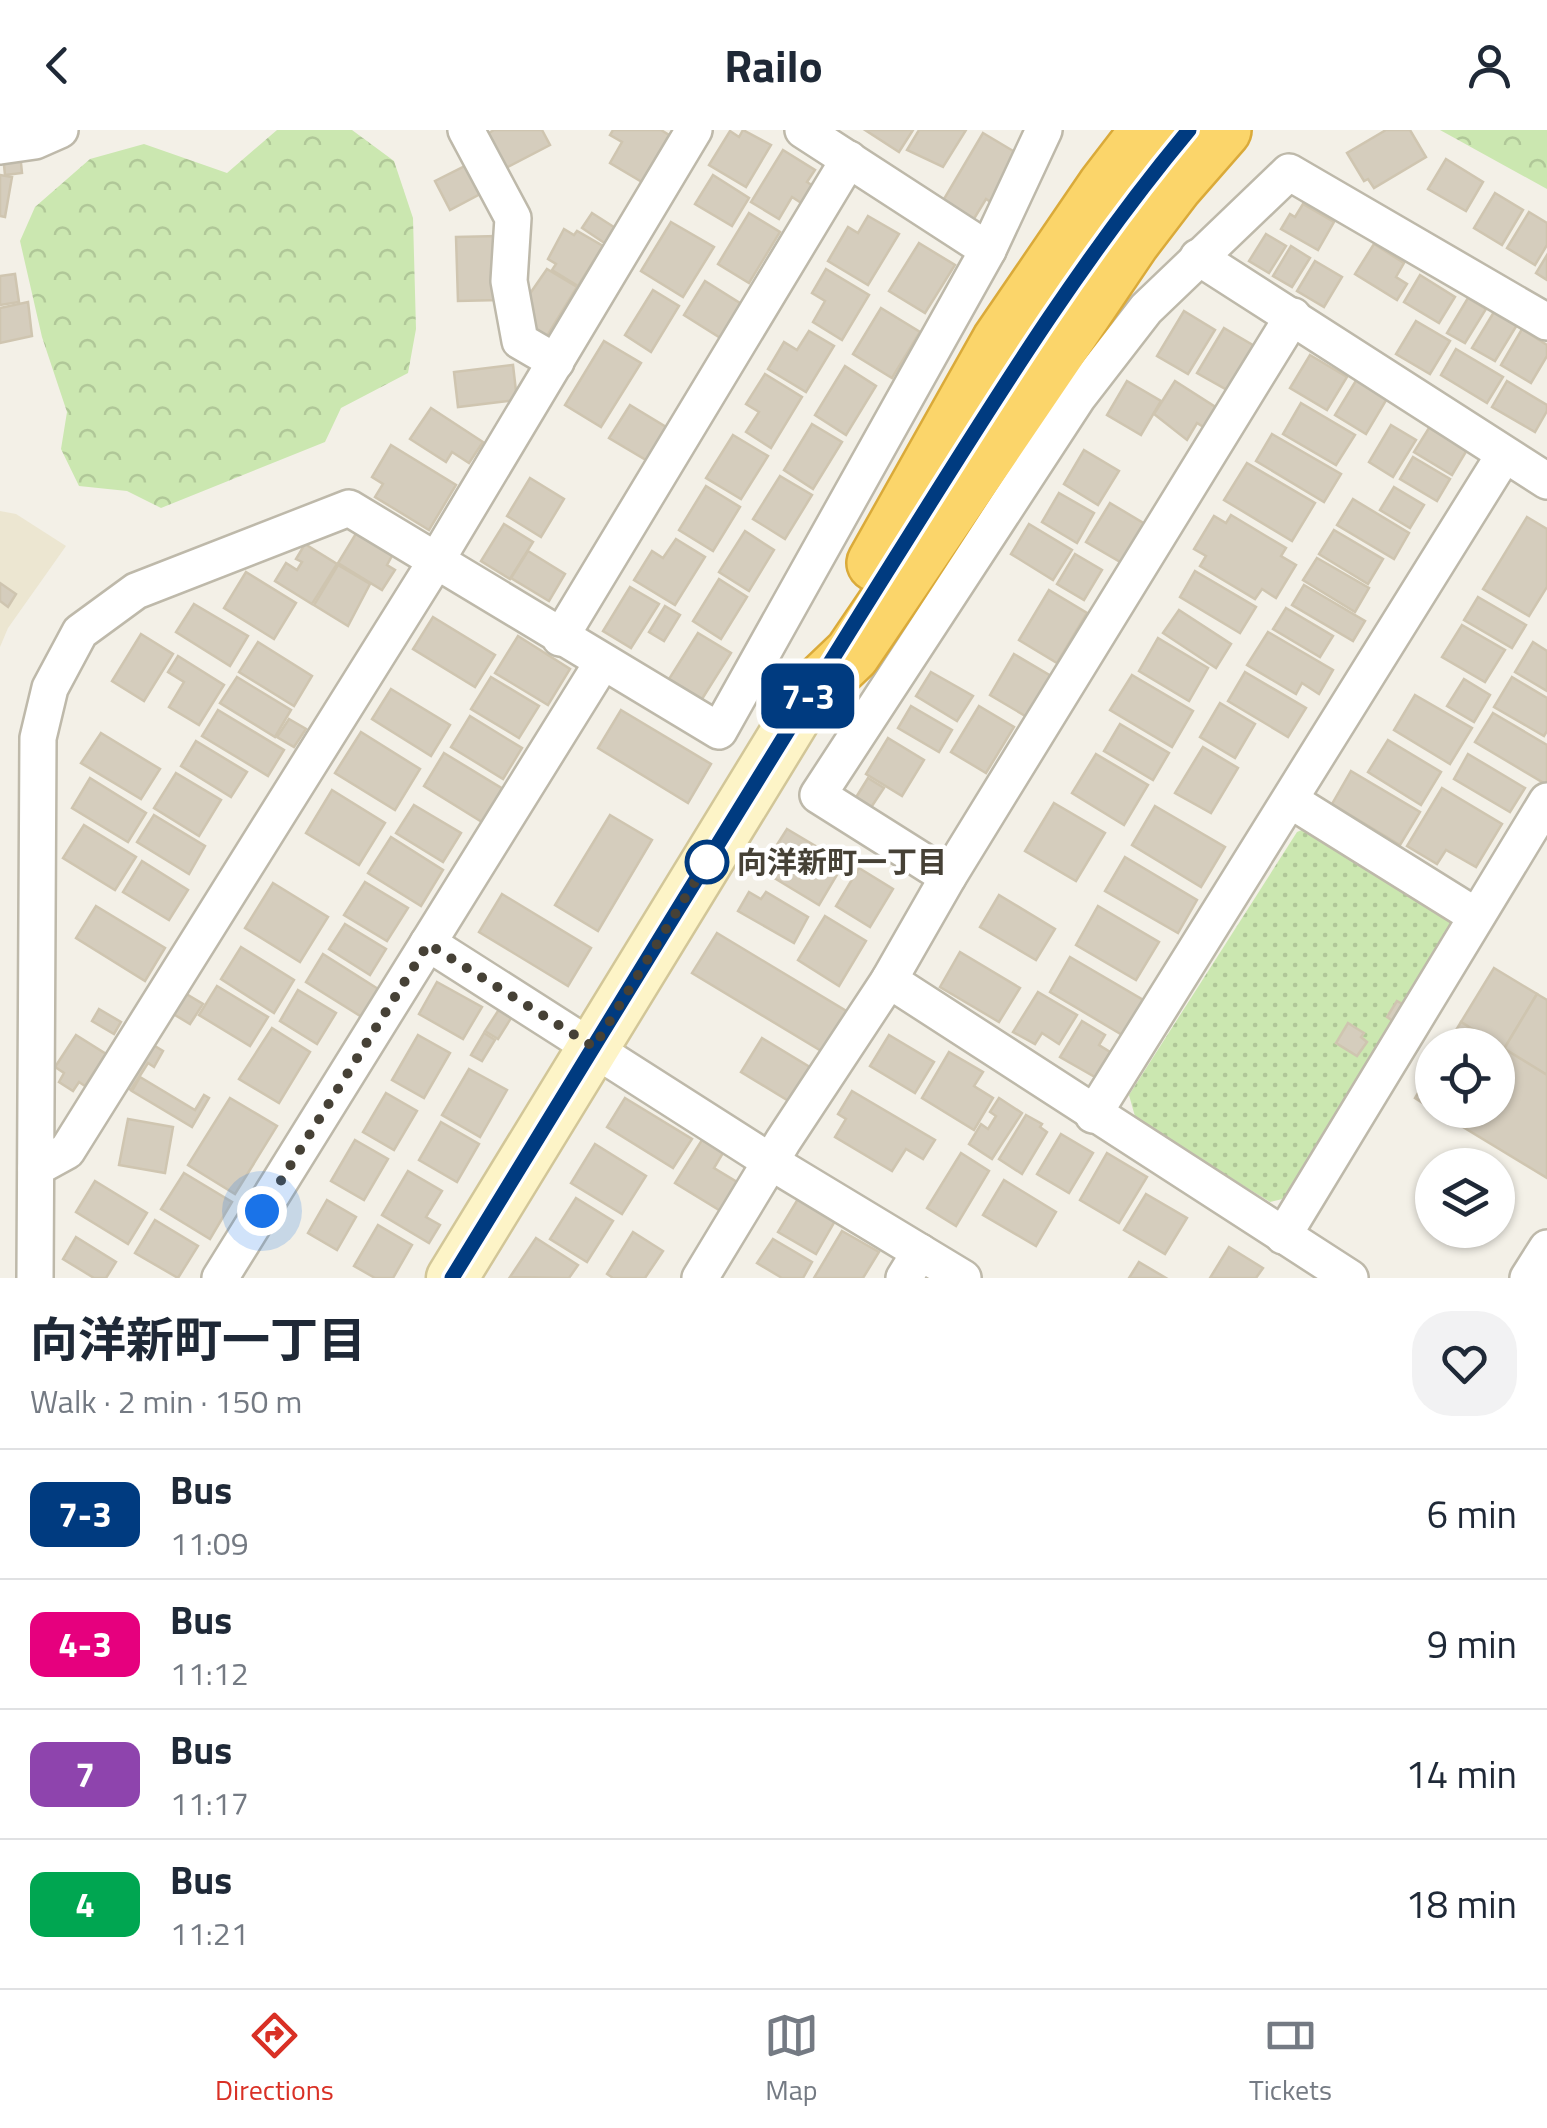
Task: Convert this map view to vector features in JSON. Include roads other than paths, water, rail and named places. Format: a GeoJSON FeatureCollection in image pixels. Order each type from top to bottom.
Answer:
{"type":"FeatureCollection","features":[{"type":"Feature","properties":{"kind":"highway"},"geometry":{"type":"LineString","coordinates":[[809,695],[832,640],[1000,341],[1149,130]]}},
{"type":"Feature","properties":{"kind":"highway"},"geometry":{"type":"LineString","coordinates":[[809,695],[1074,282],[1132,198],[1189,130]]}},
{"type":"Feature","properties":{"kind":"highway"},"geometry":{"type":"LineString","coordinates":[[809,695],[852,654],[1132,241],[1223,130]]}},
{"type":"Feature","properties":{"kind":"street"},"geometry":{"type":"LineString","coordinates":[[0,146],[35,141],[60,130]]}},
{"type":"Feature","properties":{"kind":"street"},"geometry":{"type":"LineString","coordinates":[[466,130],[513,218],[509,282],[520,341],[556,362]]}},
{"type":"Feature","properties":{"kind":"street"},"geometry":{"type":"LineString","coordinates":[[36,1168],[66,1151],[436,562],[694,130]]}},
{"type":"Feature","properties":{"kind":"street"},"geometry":{"type":"LineString","coordinates":[[803,130],[988,250]]}},
{"type":"Feature","properties":{"kind":"street"},"geometry":{"type":"LineString","coordinates":[[35,1278],[38,738],[50,688],[80,632],[136,590],[350,508],[718,731],[988,250],[1044,130]]}},
{"type":"Feature","properties":{"kind":"street"},"geometry":{"type":"LineString","coordinates":[[560,638],[849,160]]}},
{"type":"Feature","properties":{"kind":"street"},"geometry":{"type":"LineString","coordinates":[[948,876],[818,794],[1078,397],[1146,309],[1288,172],[1547,322]]}},
{"type":"Feature","properties":{"kind":"street"},"geometry":{"type":"LineString","coordinates":[[1198,256],[1547,481]]}},
{"type":"Feature","properties":{"kind":"street"},"geometry":{"type":"LineString","coordinates":[[700,1278],[888,980],[1292,316]]}},
{"type":"Feature","properties":{"kind":"street"},"geometry":{"type":"LineString","coordinates":[[1094,1114],[1504,454]]}},
{"type":"Feature","properties":{"kind":"street"},"geometry":{"type":"LineString","coordinates":[[220,1278],[602,664]]}},
{"type":"Feature","properties":{"kind":"street"},"geometry":{"type":"LineString","coordinates":[[452,1278],[809,695]]}},
{"type":"Feature","properties":{"kind":"street"},"geometry":{"type":"LineString","coordinates":[[1290,800],[1476,916]]}},
{"type":"Feature","properties":{"kind":"street"},"geometry":{"type":"LineString","coordinates":[[1283,1236],[1547,801]]}},
{"type":"Feature","properties":{"kind":"street"},"geometry":{"type":"LineString","coordinates":[[428,944],[771,1162],[912,1265],[963,1278]]}},
{"type":"Feature","properties":{"kind":"street"},"geometry":{"type":"LineString","coordinates":[[888,980],[1350,1278]]}},
{"type":"Feature","properties":{"kind":"street"},"geometry":{"type":"LineString","coordinates":[[1528,1278],[1547,1248]]}},
{"type":"Feature","properties":{"kind":"place","name":"向洋新町一丁目"},"geometry":{"type":"Point","coordinates":[707,862]}}]}
